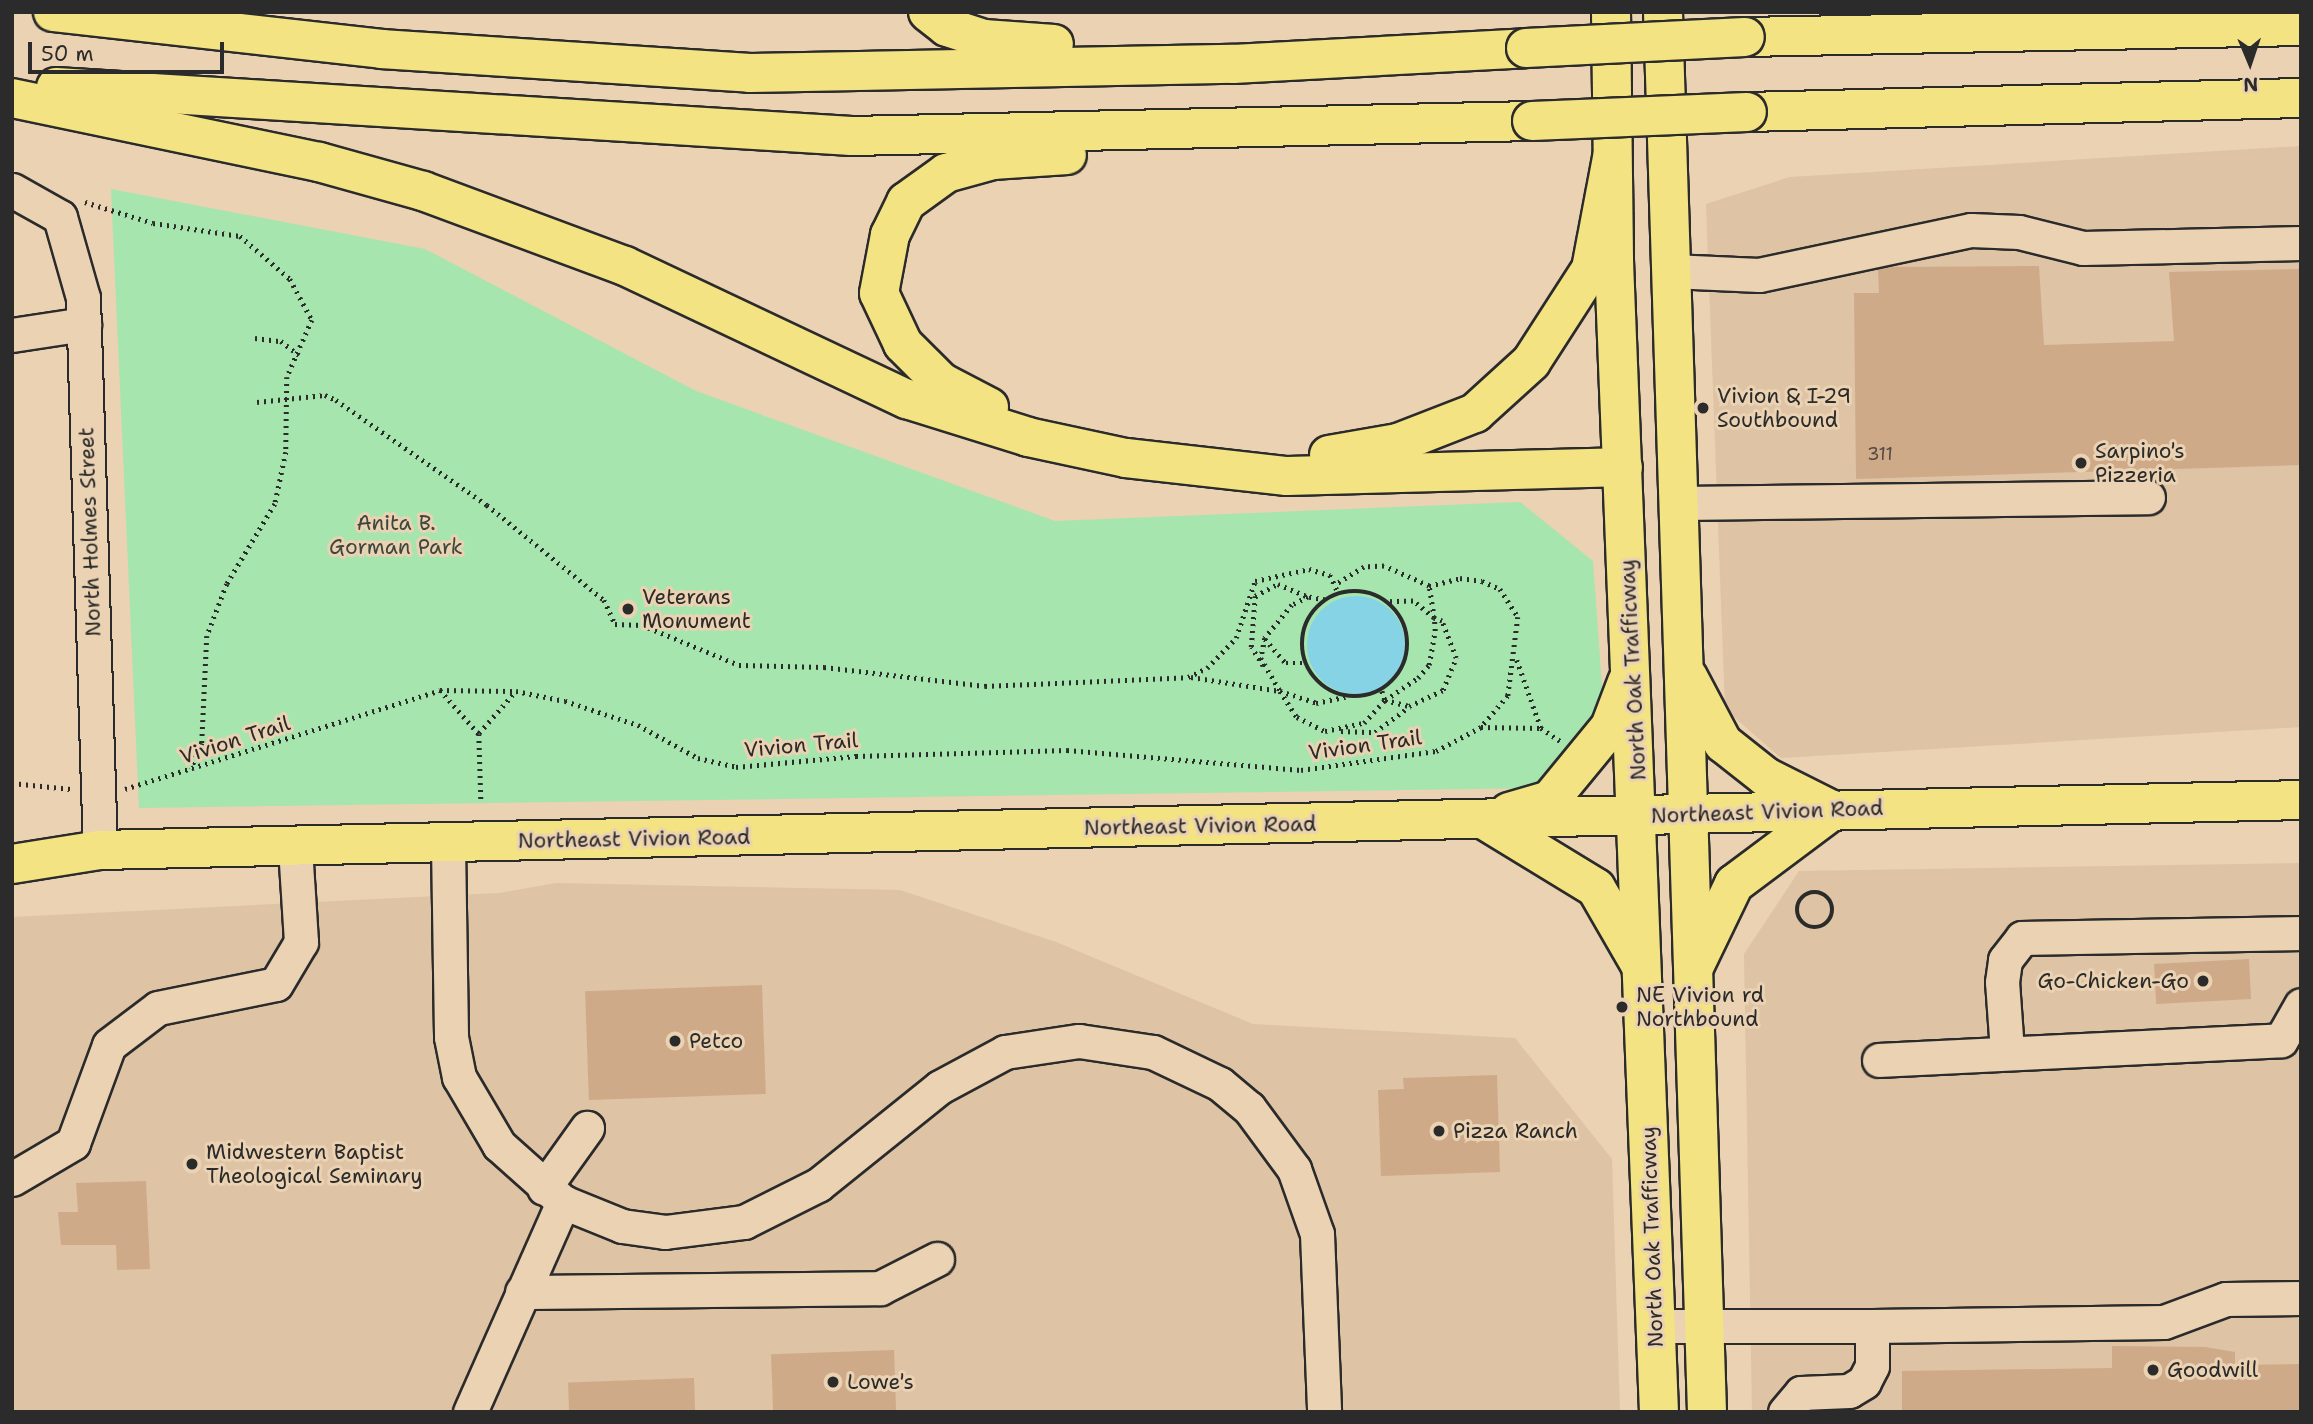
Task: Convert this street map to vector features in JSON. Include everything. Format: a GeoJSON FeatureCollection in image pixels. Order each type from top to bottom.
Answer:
{"type":"FeatureCollection","features":[{"type":"Feature","properties":{"kind":"main road"},"geometry":{"type":"LineString","coordinates":[[53,12],[382,49],[750,73],[1233,64],[1745,37],[2301,26]]}},
{"type":"Feature","properties":{"kind":"main road"},"geometry":{"type":"LineString","coordinates":[[928,12],[947,27],[984,39],[1125,44],[1233,64]]}},
{"type":"Feature","properties":{"kind":"main road","name":"North Oak Trafficway"},"geometry":{"type":"LineString","coordinates":[[1611,12],[1614,262],[1640,816],[1659,1412]]}},
{"type":"Feature","properties":{"kind":"main road"},"geometry":{"type":"LineString","coordinates":[[1663,12],[1707,1412]]}},
{"type":"Feature","properties":{"kind":"main road"},"geometry":{"type":"LineString","coordinates":[[2119,31],[2195,12]]}},
{"type":"Feature","properties":{"kind":"main road"},"geometry":{"type":"LineString","coordinates":[[12,84],[851,136],[1532,121],[1747,112],[2301,99]]}},
{"type":"Feature","properties":{"kind":"main road"},"geometry":{"type":"LineString","coordinates":[[12,98],[319,162],[423,191],[625,267],[907,399],[1028,437],[1126,458],[1287,476],[1623,467]]}},
{"type":"Feature","properties":{"kind":"main road"},"geometry":{"type":"LineString","coordinates":[[1167,128],[1087,154],[971,164],[926,184],[906,202],[890,234],[879,293],[902,344],[941,382],[991,408],[1245,451],[1336,456],[1398,443],[1475,413],[1531,362],[1591,269],[1612,158]]}},
{"type":"Feature","properties":{"kind":"main road"},"geometry":{"type":"LineString","coordinates":[[1614,262],[1643,329],[1655,718],[1688,813]]}},
{"type":"Feature","properties":{"kind":"main road"},"geometry":{"type":"LineString","coordinates":[[1683,666],[1723,743],[1766,777],[1833,810],[1734,884],[1692,970]]}},
{"type":"Feature","properties":{"kind":"main road"},"geometry":{"type":"LineString","coordinates":[[1483,819],[1550,800],[1610,727],[1632,668]]}},
{"type":"Feature","properties":{"kind":"main road","name":"Northeast Vivion Road"},"geometry":{"type":"LineString","coordinates":[[12,864],[100,850],[2301,800]]}},
{"type":"Feature","properties":{"kind":"main road"},"geometry":{"type":"LineString","coordinates":[[1483,819],[1596,888],[1644,971]]}},
{"type":"Feature","properties":{"kind":"main road","name":"Northeast Vivion Road"},"geometry":{"type":"LineString","coordinates":[[12,839],[100,850]]}},
{"type":"Feature","properties":{"kind":"street"},"geometry":{"type":"LineString","coordinates":[[12,190],[70,209]]}},
{"type":"Feature","properties":{"kind":"street","name":"North Holmes Street"},"geometry":{"type":"LineString","coordinates":[[70,209],[84,324],[100,850]]}},
{"type":"Feature","properties":{"kind":"street"},"geometry":{"type":"LineString","coordinates":[[1671,271],[1759,275],[1971,230],[2019,232],[2084,248],[2301,243]]}},
{"type":"Feature","properties":{"kind":"street"},"geometry":{"type":"LineString","coordinates":[[12,335],[84,324]]}},
{"type":"Feature","properties":{"kind":"street"},"geometry":{"type":"LineString","coordinates":[[1678,503],[2148,497]]}},
{"type":"Feature","properties":{"kind":"street"},"geometry":{"type":"LineString","coordinates":[[448,844],[451,1037],[459,1077],[499,1145],[554,1195],[622,1226],[665,1232],[744,1222],[818,1185],[940,1087],[1005,1052],[1079,1041],[1153,1052],[1220,1084],[1249,1108],[1294,1169],[1317,1234],[1324,1412]]}},
{"type":"Feature","properties":{"kind":"street"},"geometry":{"type":"LineString","coordinates":[[12,1179],[73,1143],[109,1045],[158,1008],[276,984],[301,942],[295,846]]}},
{"type":"Feature","properties":{"kind":"street"},"geometry":{"type":"LineString","coordinates":[[2007,1051],[2002,982],[2006,960],[2022,938],[2301,933]]}},
{"type":"Feature","properties":{"kind":"street"},"geometry":{"type":"LineString","coordinates":[[1879,1060],[2007,1051],[2281,1040],[2301,1005]]}},
{"type":"Feature","properties":{"kind":"street"},"geometry":{"type":"LineString","coordinates":[[470,1412],[522,1292],[554,1195],[587,1128]]}},
{"type":"Feature","properties":{"kind":"street"},"geometry":{"type":"LineString","coordinates":[[522,1292],[880,1289],[937,1259]]}},
{"type":"Feature","properties":{"kind":"street"},"geometry":{"type":"LineString","coordinates":[[1655,1326],[2164,1322],[2226,1299],[2301,1298]]}},
{"type":"Feature","properties":{"kind":"street"},"geometry":{"type":"LineString","coordinates":[[1785,1412],[1801,1393],[1849,1391],[1864,1382],[1872,1366],[1872,1325]]}},
{"type":"Feature","properties":{"kind":"path"},"geometry":{"type":"LineString","coordinates":[[70,209],[153,223],[212,227],[254,246],[290,279],[310,310],[311,331],[287,377],[286,452],[275,504],[227,584],[207,636],[202,743],[191,770]]}},
{"type":"Feature","properties":{"kind":"path"},"geometry":{"type":"LineString","coordinates":[[255,338],[281,341],[299,355]]}},
{"type":"Feature","properties":{"kind":"path"},"geometry":{"type":"LineString","coordinates":[[257,402],[325,395],[336,400],[487,505],[604,600],[615,624],[642,625],[716,660],[985,686],[1188,677],[1280,691],[1331,705],[1346,697],[1382,691],[1403,670],[1409,641],[1388,602]]}},
{"type":"Feature","properties":{"kind":"path"},"geometry":{"type":"LineString","coordinates":[[1338,583],[1364,568],[1384,566],[1429,586],[1460,578],[1500,589],[1518,617],[1517,657],[1508,696],[1482,727]]}},
{"type":"Feature","properties":{"kind":"path"},"geometry":{"type":"LineString","coordinates":[[1188,677],[1207,668],[1236,638],[1255,581],[1309,569],[1338,583]]}},
{"type":"Feature","properties":{"kind":"path"},"geometry":{"type":"LineString","coordinates":[[1338,583],[1339,594]]}},
{"type":"Feature","properties":{"kind":"path"},"geometry":{"type":"LineString","coordinates":[[1326,600],[1308,597],[1278,584],[1255,597],[1251,647],[1280,691],[1307,724],[1341,731],[1375,732],[1409,706],[1429,700],[1452,677],[1452,640],[1434,618],[1413,600],[1388,602],[1365,592],[1339,594],[1326,600],[1307,621],[1305,663],[1321,685],[1346,697]]}},
{"type":"Feature","properties":{"kind":"path"},"geometry":{"type":"LineString","coordinates":[[1341,731],[1364,723],[1385,700],[1405,690],[1429,665],[1434,618],[1429,586]]}},
{"type":"Feature","properties":{"kind":"path"},"geometry":{"type":"LineString","coordinates":[[1265,668],[1265,638],[1292,605],[1308,597]]}},
{"type":"Feature","properties":{"kind":"path"},"geometry":{"type":"LineString","coordinates":[[1265,638],[1286,663],[1305,663]]}},
{"type":"Feature","properties":{"kind":"path"},"geometry":{"type":"LineString","coordinates":[[1517,657],[1541,728],[1567,746]]}},
{"type":"Feature","properties":{"kind":"path"},"geometry":{"type":"LineString","coordinates":[[440,690],[479,734],[481,799]]}},
{"type":"Feature","properties":{"kind":"path","name":"Vivion Trail"},"geometry":{"type":"LineString","coordinates":[[12,783],[98,792],[152,785],[440,690],[516,691],[626,721],[698,758],[736,767],[856,756],[1067,750],[1301,770],[1436,751],[1482,727],[1541,728]]}},
{"type":"Feature","properties":{"kind":"path"},"geometry":{"type":"LineString","coordinates":[[479,734],[516,691]]}},
{"type":"Feature","properties":{"kind":"path"},"geometry":{"type":"LineString","coordinates":[[1382,691],[1385,700]]}},
{"type":"Feature","properties":{"kind":"path"},"geometry":{"type":"LineString","coordinates":[[1385,700],[1409,706]]}},
{"type":"Feature","properties":{"kind":"path"},"geometry":{"type":"LineString","coordinates":[[1812,892],[1832,902],[1832,919],[1822,927],[1804,925],[1798,915],[1798,903],[1812,892]]}},
{"type":"Feature","properties":{"kind":"shaded area"},"geometry":{"type":"Polygon","coordinates":[[[2301,146],[2301,727],[1781,758],[1725,709],[1706,204],[1790,177],[2301,146]]]}},
{"type":"Feature","properties":{"kind":"shaded area"},"geometry":{"type":"Polygon","coordinates":[[[2301,863],[2301,1412],[1752,1412],[1744,954],[1799,871],[2301,863]]]}},
{"type":"Feature","properties":{"kind":"shaded area"},"geometry":{"type":"Polygon","coordinates":[[[556,883],[900,890],[1056,942],[1253,1024],[1515,1038],[1612,1159],[1620,1412],[12,1412],[12,917],[499,893],[556,883]]]}},
{"type":"Feature","properties":{"kind":"green space","name":"Anita B. Gorman Park"},"geometry":{"type":"Polygon","coordinates":[[[111,189],[425,249],[696,391],[1055,521],[1520,502],[1593,561],[1604,715],[1552,788],[139,808],[111,189]]]}},
{"type":"Feature","properties":{"kind":"water"},"geometry":{"type":"Polygon","coordinates":[[[1356,596],[1383,604],[1397,618],[1405,645],[1397,672],[1383,686],[1356,694],[1329,686],[1315,672],[1307,645],[1315,618],[1329,604],[1356,596]]]}},
{"type":"Feature","properties":{"kind":"building"},"geometry":{"type":"Polygon","coordinates":[[[2039,266],[2044,345],[2174,341],[2169,272],[2301,269],[2301,465],[1856,479],[1854,293],[1879,293],[1878,269],[2039,266]]]}},
{"type":"Feature","properties":{"kind":"building","name":"Go-Chicken-Go"},"geometry":{"type":"Polygon","coordinates":[[[2249,959],[2251,999],[2156,1004],[2154,964],[2249,959]]]}},
{"type":"Feature","properties":{"kind":"building","name":"Petco"},"geometry":{"type":"Polygon","coordinates":[[[762,985],[766,1094],[589,1100],[585,991],[762,985]]]}},
{"type":"Feature","properties":{"kind":"building","name":"Pizza Ranch"},"geometry":{"type":"Polygon","coordinates":[[[1497,1075],[1500,1172],[1381,1176],[1378,1090],[1404,1089],[1403,1078],[1497,1075]]]}},
{"type":"Feature","properties":{"kind":"building"},"geometry":{"type":"Polygon","coordinates":[[[146,1181],[150,1269],[117,1270],[116,1245],[61,1245],[58,1212],[78,1212],[76,1183],[146,1181]]]}},
{"type":"Feature","properties":{"kind":"building"},"geometry":{"type":"Polygon","coordinates":[[[2112,1346],[2205,1347],[2235,1352],[2235,1365],[2301,1364],[2301,1412],[1902,1412],[1902,1371],[2112,1368],[2112,1346]]]}},
{"type":"Feature","properties":{"kind":"building","name":"Lowe's"},"geometry":{"type":"Polygon","coordinates":[[[894,1350],[896,1412],[773,1412],[771,1354],[894,1350]]]}},
{"type":"Feature","properties":{"kind":"building"},"geometry":{"type":"Polygon","coordinates":[[[694,1378],[695,1412],[569,1412],[568,1382],[694,1378]]]}},
{"type":"Feature","properties":{"kind":"place","name":"Vivion & I-29 Southbound"},"geometry":{"type":"Point","coordinates":[1703,408]}},
{"type":"Feature","properties":{"kind":"place","name":"Sarpino's Pizzeria"},"geometry":{"type":"Point","coordinates":[2081,463]}},
{"type":"Feature","properties":{"kind":"place","name":"Veterans Monument"},"geometry":{"type":"Point","coordinates":[628,609]}},
{"type":"Feature","properties":{"kind":"place","name":"Go-Chicken-Go"},"geometry":{"type":"Point","coordinates":[2203,981]}},
{"type":"Feature","properties":{"kind":"place","name":"NE Vivion rd Northbound"},"geometry":{"type":"Point","coordinates":[1622,1007]}},
{"type":"Feature","properties":{"kind":"place","name":"Petco"},"geometry":{"type":"Point","coordinates":[675,1041]}},
{"type":"Feature","properties":{"kind":"place","name":"Pizza Ranch"},"geometry":{"type":"Point","coordinates":[1439,1131]}},
{"type":"Feature","properties":{"kind":"place","name":"Midwestern Baptist Theological Seminary"},"geometry":{"type":"Point","coordinates":[192,1164]}},
{"type":"Feature","properties":{"kind":"place","name":"Goodwill"},"geometry":{"type":"Point","coordinates":[2153,1370]}},
{"type":"Feature","properties":{"kind":"place","name":"Lowe's"},"geometry":{"type":"Point","coordinates":[833,1382]}}]}
